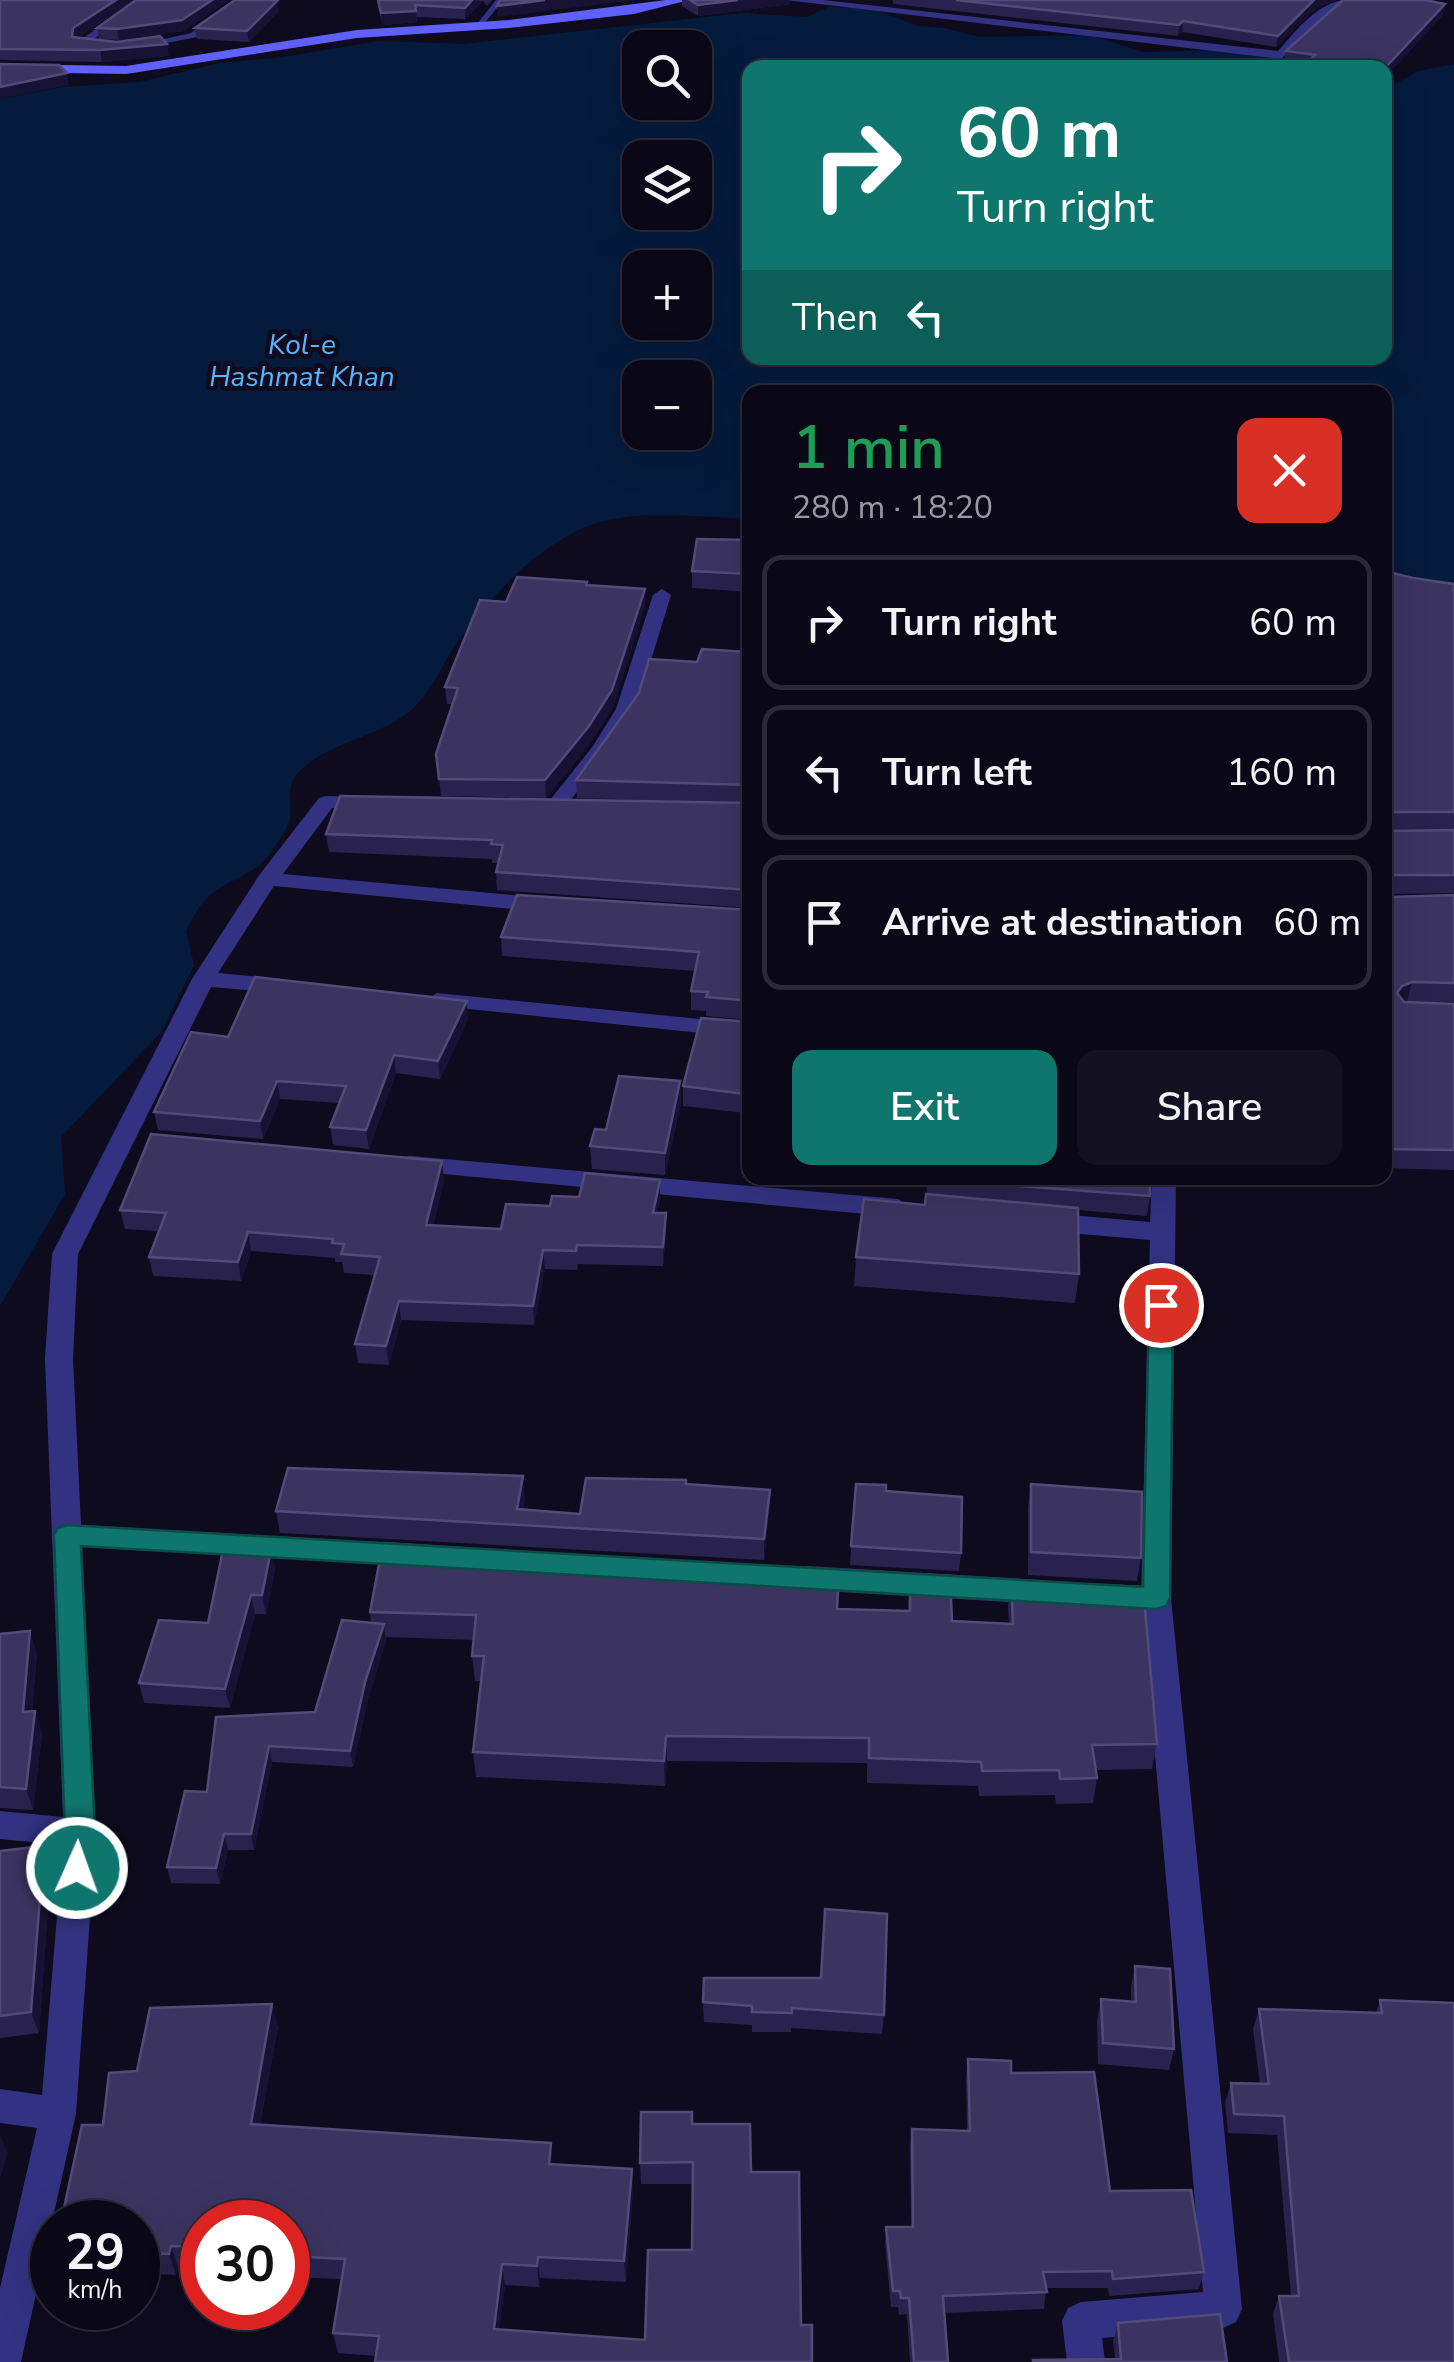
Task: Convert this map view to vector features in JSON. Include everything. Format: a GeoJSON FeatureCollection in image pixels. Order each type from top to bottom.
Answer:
{"type":"FeatureCollection","features":[{"type":"Feature","properties":{"kind":"street"},"geometry":{"type":"LineString","coordinates":[[0,68],[124,64],[357,34],[634,10],[683,0]]}},
{"type":"Feature","properties":{"kind":"street"},"geometry":{"type":"LineString","coordinates":[[792,0],[1281,55],[1309,24],[1342,0]]}},
{"type":"Feature","properties":{"kind":"street"},"geometry":{"type":"LineString","coordinates":[[553,809],[600,750],[626,709],[662,595]]}},
{"type":"Feature","properties":{"kind":"street"},"geometry":{"type":"LineString","coordinates":[[2,2362],[18,2308],[58,2114],[80,1833],[59,1360],[64,1254],[202,979],[268,879],[326,802],[402,804]]}},
{"type":"Feature","properties":{"kind":"street"},"geometry":{"type":"LineString","coordinates":[[268,879],[576,907]]}},
{"type":"Feature","properties":{"kind":"street"},"geometry":{"type":"LineString","coordinates":[[202,979],[302,988]]}},
{"type":"Feature","properties":{"kind":"street"},"geometry":{"type":"LineString","coordinates":[[421,999],[742,1030]]}},
{"type":"Feature","properties":{"kind":"street"},"geometry":{"type":"LineString","coordinates":[[121,1138],[160,1141]]}},
{"type":"Feature","properties":{"kind":"street"},"geometry":{"type":"LineString","coordinates":[[376,1161],[926,1211]]}},
{"type":"Feature","properties":{"kind":"street"},"geometry":{"type":"LineString","coordinates":[[1086,2362],[1081,2321],[1223,2309],[1147,1598],[1164,1185]]}},
{"type":"Feature","properties":{"kind":"street"},"geometry":{"type":"LineString","coordinates":[[1024,1220],[1162,1232]]}},
{"type":"Feature","properties":{"kind":"street"},"geometry":{"type":"LineString","coordinates":[[67,1535],[444,1557]]}},
{"type":"Feature","properties":{"kind":"street"},"geometry":{"type":"LineString","coordinates":[[780,1576],[1077,1594]]}},
{"type":"Feature","properties":{"kind":"street"},"geometry":{"type":"LineString","coordinates":[[0,1825],[80,1833]]}},
{"type":"Feature","properties":{"kind":"street"},"geometry":{"type":"LineString","coordinates":[[0,2106],[58,2114]]}},
{"type":"Feature","properties":{"kind":"lane"},"geometry":{"type":"LineString","coordinates":[[101,46],[80,44],[145,0]]}},
{"type":"Feature","properties":{"kind":"lane"},"geometry":{"type":"LineString","coordinates":[[138,46],[194,35],[241,0]]}},
{"type":"Feature","properties":{"kind":"lane"},"geometry":{"type":"LineString","coordinates":[[476,26],[500,0]]}},
{"type":"Feature","properties":{"kind":"water","name":"Kol-e Hashmat Khan"},"geometry":{"type":"Polygon","coordinates":[[[829,7],[871,8],[917,26],[945,28],[978,37],[1090,35],[1143,52],[1221,50],[1277,60],[742,60],[742,365],[1392,365],[1392,83],[1418,71],[1454,64],[1454,589],[1392,570],[1392,385],[742,385],[742,518],[636,516],[592,525],[571,534],[539,555],[497,593],[461,637],[426,694],[407,713],[325,753],[297,774],[290,790],[289,822],[272,851],[259,865],[211,894],[191,921],[186,931],[194,965],[162,1031],[61,1137],[65,1194],[0,1306],[0,99],[63,87],[140,82],[219,63],[380,41],[464,44],[742,13],[807,17],[829,7]]]}},
{"type":"Feature","properties":{"kind":"building"},"geometry":{"type":"Polygon","coordinates":[[[0,0],[116,0],[73,28],[72,37],[117,42],[160,36],[167,44],[100,50],[0,49],[0,0]]]}},
{"type":"Feature","properties":{"kind":"building"},"geometry":{"type":"Polygon","coordinates":[[[136,0],[212,0],[182,20],[97,28],[136,0]]]}},
{"type":"Feature","properties":{"kind":"building"},"geometry":{"type":"Polygon","coordinates":[[[235,0],[278,0],[247,31],[195,28],[235,0]]]}},
{"type":"Feature","properties":{"kind":"building"},"geometry":{"type":"Polygon","coordinates":[[[378,0],[472,0],[465,8],[415,5],[416,11],[381,13],[378,0]]]}},
{"type":"Feature","properties":{"kind":"building"},"geometry":{"type":"Polygon","coordinates":[[[500,0],[545,0],[497,6],[500,0]]]}},
{"type":"Feature","properties":{"kind":"building"},"geometry":{"type":"Polygon","coordinates":[[[690,0],[738,0],[698,5],[690,0]]]}},
{"type":"Feature","properties":{"kind":"building"},"geometry":{"type":"Polygon","coordinates":[[[956,0],[1314,0],[1278,36],[1183,21],[1179,25],[956,0]]]}},
{"type":"Feature","properties":{"kind":"building"},"geometry":{"type":"Polygon","coordinates":[[[1343,0],[1425,0],[1445,4],[1392,61],[1310,60],[1315,55],[1286,51],[1343,0]]]}},
{"type":"Feature","properties":{"kind":"building"},"geometry":{"type":"Polygon","coordinates":[[[0,64],[59,65],[67,73],[0,87],[0,64]]]}},
{"type":"Feature","properties":{"kind":"building"},"geometry":{"type":"Polygon","coordinates":[[[697,539],[742,540],[742,574],[692,571],[697,539]]]}},
{"type":"Feature","properties":{"kind":"building"},"geometry":{"type":"Polygon","coordinates":[[[1392,573],[1454,584],[1454,812],[1392,812],[1392,573]]]}},
{"type":"Feature","properties":{"kind":"building"},"geometry":{"type":"Polygon","coordinates":[[[517,577],[645,589],[612,690],[589,726],[545,780],[439,779],[436,754],[458,688],[445,687],[480,600],[506,602],[517,577]]]}},
{"type":"Feature","properties":{"kind":"building"},"geometry":{"type":"Polygon","coordinates":[[[702,649],[742,652],[742,785],[576,780],[639,693],[649,659],[697,662],[702,649]]]}},
{"type":"Feature","properties":{"kind":"building"},"geometry":{"type":"Polygon","coordinates":[[[340,796],[742,803],[742,889],[496,872],[503,845],[491,844],[492,840],[326,834],[340,796]]]}},
{"type":"Feature","properties":{"kind":"building"},"geometry":{"type":"Polygon","coordinates":[[[1454,830],[1454,875],[1392,875],[1392,831],[1454,830]]]}},
{"type":"Feature","properties":{"kind":"building"},"geometry":{"type":"Polygon","coordinates":[[[517,895],[742,909],[742,1000],[706,997],[708,992],[691,991],[699,952],[501,937],[517,895]]]}},
{"type":"Feature","properties":{"kind":"building"},"geometry":{"type":"Polygon","coordinates":[[[1454,895],[1454,983],[1412,982],[1397,993],[1404,1002],[1454,1004],[1454,1150],[1392,1149],[1392,897],[1454,895]]]}},
{"type":"Feature","properties":{"kind":"building"},"geometry":{"type":"Polygon","coordinates":[[[255,977],[467,1001],[438,1061],[394,1055],[366,1130],[330,1127],[346,1086],[277,1081],[260,1121],[154,1112],[191,1032],[228,1037],[255,977]]]}},
{"type":"Feature","properties":{"kind":"building"},"geometry":{"type":"Polygon","coordinates":[[[701,1018],[742,1021],[742,1094],[683,1086],[701,1018]]]}},
{"type":"Feature","properties":{"kind":"building"},"geometry":{"type":"Polygon","coordinates":[[[619,1076],[680,1081],[665,1153],[590,1146],[595,1129],[606,1130],[619,1076]]]}},
{"type":"Feature","properties":{"kind":"building"},"geometry":{"type":"Polygon","coordinates":[[[151,1134],[442,1161],[426,1225],[501,1229],[506,1204],[550,1206],[552,1196],[579,1197],[585,1173],[660,1180],[653,1213],[666,1213],[663,1247],[577,1245],[576,1251],[543,1250],[533,1306],[399,1301],[386,1346],[355,1344],[380,1257],[341,1254],[344,1244],[332,1243],[333,1239],[248,1232],[238,1262],[149,1257],[166,1213],[120,1210],[151,1134]]]}},
{"type":"Feature","properties":{"kind":"building"},"geometry":{"type":"Polygon","coordinates":[[[1006,1185],[1150,1185],[1150,1196],[1006,1185]]]}},
{"type":"Feature","properties":{"kind":"building"},"geometry":{"type":"Polygon","coordinates":[[[926,1194],[1078,1208],[1079,1274],[856,1257],[864,1199],[925,1205],[926,1194]]]}},
{"type":"Feature","properties":{"kind":"building"},"geometry":{"type":"Polygon","coordinates":[[[288,1468],[523,1476],[517,1509],[580,1514],[586,1478],[686,1480],[686,1484],[770,1490],[764,1539],[276,1511],[288,1468]]]}},
{"type":"Feature","properties":{"kind":"building"},"geometry":{"type":"Polygon","coordinates":[[[856,1484],[886,1485],[886,1491],[962,1497],[961,1553],[851,1546],[856,1484]]]}},
{"type":"Feature","properties":{"kind":"building"},"geometry":{"type":"Polygon","coordinates":[[[1031,1484],[1142,1492],[1141,1558],[1031,1552],[1031,1484]]]}},
{"type":"Feature","properties":{"kind":"building"},"geometry":{"type":"Polygon","coordinates":[[[383,1543],[839,1573],[837,1609],[910,1611],[910,1574],[950,1576],[952,1621],[1013,1624],[1011,1581],[1143,1587],[1157,1744],[1092,1745],[1097,1778],[1060,1779],[1059,1770],[982,1771],[981,1762],[869,1758],[869,1738],[666,1736],[664,1761],[473,1752],[484,1656],[472,1656],[476,1615],[370,1612],[383,1543]]]}},
{"type":"Feature","properties":{"kind":"building"},"geometry":{"type":"Polygon","coordinates":[[[223,1550],[271,1550],[262,1595],[251,1595],[225,1689],[139,1683],[159,1620],[208,1623],[223,1550]]]}},
{"type":"Feature","properties":{"kind":"building"},"geometry":{"type":"Polygon","coordinates":[[[342,1620],[384,1624],[365,1682],[350,1751],[269,1746],[251,1834],[224,1834],[216,1868],[167,1867],[185,1791],[207,1792],[216,1717],[315,1712],[342,1620]]]}},
{"type":"Feature","properties":{"kind":"building"},"geometry":{"type":"Polygon","coordinates":[[[30,1631],[23,1712],[35,1711],[26,1789],[0,1787],[0,1634],[30,1631]]]}},
{"type":"Feature","properties":{"kind":"building"},"geometry":{"type":"Polygon","coordinates":[[[44,1846],[31,2012],[0,2016],[0,1851],[44,1846]]]}},
{"type":"Feature","properties":{"kind":"building"},"geometry":{"type":"Polygon","coordinates":[[[825,1909],[887,1914],[884,2015],[792,2008],[792,2013],[752,2012],[752,2006],[703,2002],[704,1978],[821,1978],[825,1909]]]}},
{"type":"Feature","properties":{"kind":"building"},"geometry":{"type":"Polygon","coordinates":[[[1135,1966],[1170,1969],[1174,2049],[1103,2043],[1101,1999],[1136,2002],[1135,1966]]]}},
{"type":"Feature","properties":{"kind":"building"},"geometry":{"type":"Polygon","coordinates":[[[1380,2000],[1454,2003],[1454,2362],[1289,2362],[1279,2296],[1299,2296],[1284,2116],[1234,2114],[1231,2083],[1269,2084],[1259,2009],[1382,2013],[1380,2000]]]}},
{"type":"Feature","properties":{"kind":"building"},"geometry":{"type":"Polygon","coordinates":[[[272,2004],[251,2124],[551,2143],[549,2164],[632,2169],[624,2261],[538,2257],[537,2266],[502,2264],[494,2329],[645,2340],[648,2250],[692,2250],[693,2162],[640,2163],[641,2112],[692,2112],[692,2124],[750,2124],[751,2172],[799,2172],[801,2325],[812,2325],[812,2362],[375,2362],[379,2336],[333,2333],[345,2259],[310,2257],[310,2200],[180,2200],[180,2246],[171,2246],[169,2254],[160,2254],[160,2200],[66,2200],[82,2125],[103,2125],[109,2073],[137,2071],[150,2008],[272,2004]]]}},
{"type":"Feature","properties":{"kind":"building"},"geometry":{"type":"Polygon","coordinates":[[[968,2059],[1011,2061],[1011,2073],[1094,2072],[1110,2191],[1191,2190],[1204,2272],[1113,2279],[1112,2271],[1043,2272],[1047,2292],[943,2296],[948,2362],[914,2362],[909,2298],[901,2298],[900,2291],[893,2291],[886,2227],[913,2227],[912,2129],[970,2131],[968,2059]]]}},
{"type":"Feature","properties":{"kind":"building"},"geometry":{"type":"Polygon","coordinates":[[[1220,2314],[1227,2362],[1033,2362],[1121,2359],[1118,2323],[1220,2314]]]}},
{"type":"Feature","properties":{"kind":"route"},"geometry":{"type":"LineString","coordinates":[[77,1868],[80,1833],[67,1535],[1156,1598],[1161,1305]]}}]}
